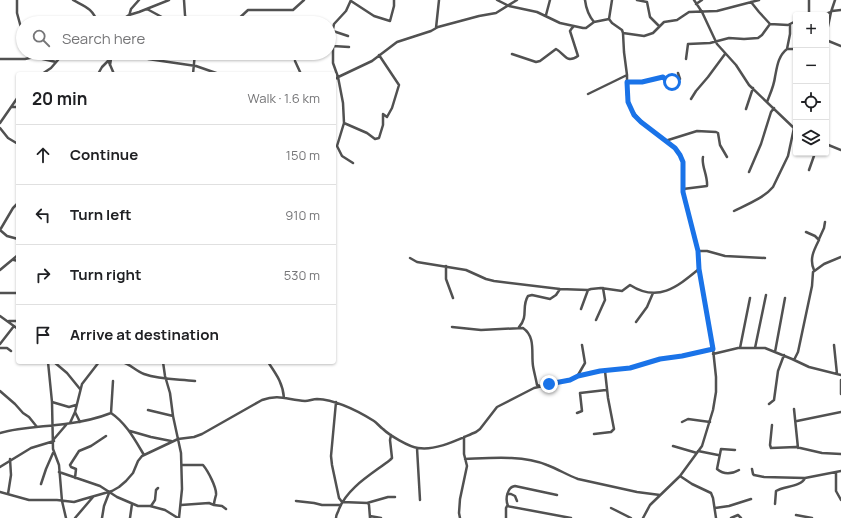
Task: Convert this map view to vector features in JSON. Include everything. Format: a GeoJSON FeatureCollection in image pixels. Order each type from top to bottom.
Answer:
{"type":"FeatureCollection","features":[{"type":"Feature","properties":{"kind":"street"},"geometry":{"type":"LineString","coordinates":[[17,0],[18,16]]}},
{"type":"Feature","properties":{"kind":"street"},"geometry":{"type":"LineString","coordinates":[[73,0],[89,7],[95,16]]}},
{"type":"Feature","properties":{"kind":"street"},"geometry":{"type":"LineString","coordinates":[[129,15],[131,8],[139,0]]}},
{"type":"Feature","properties":{"kind":"street"},"geometry":{"type":"LineString","coordinates":[[129,15],[169,0]]}},
{"type":"Feature","properties":{"kind":"street"},"geometry":{"type":"LineString","coordinates":[[184,0],[185,16]]}},
{"type":"Feature","properties":{"kind":"street"},"geometry":{"type":"LineString","coordinates":[[241,16],[246,11],[250,10],[293,10],[304,0]]}},
{"type":"Feature","properties":{"kind":"street"},"geometry":{"type":"LineString","coordinates":[[336,22],[346,11],[351,0],[374,16],[390,21],[394,0]]}},
{"type":"Feature","properties":{"kind":"street"},"geometry":{"type":"LineString","coordinates":[[436,28],[439,0]]}},
{"type":"Feature","properties":{"kind":"street"},"geometry":{"type":"LineString","coordinates":[[496,0],[508,6],[528,9],[546,15],[560,24],[586,28],[594,22],[609,19]]}},
{"type":"Feature","properties":{"kind":"street"},"geometry":{"type":"LineString","coordinates":[[338,78],[372,61],[397,42],[436,28],[474,17],[492,14],[517,0]]}},
{"type":"Feature","properties":{"kind":"street"},"geometry":{"type":"LineString","coordinates":[[546,15],[550,0]]}},
{"type":"Feature","properties":{"kind":"street"},"geometry":{"type":"LineString","coordinates":[[585,0],[587,11],[594,22]]}},
{"type":"Feature","properties":{"kind":"street"},"geometry":{"type":"LineString","coordinates":[[612,0],[609,19],[622,30],[623,33],[628,102],[634,115],[664,141],[675,148],[680,155],[683,170],[682,189],[698,251],[699,269],[713,349],[716,377],[716,392],[704,442],[680,476],[648,508],[643,518]]}},
{"type":"Feature","properties":{"kind":"street"},"geometry":{"type":"LineString","coordinates":[[637,0],[647,2],[650,17],[659,26]]}},
{"type":"Feature","properties":{"kind":"street"},"geometry":{"type":"LineString","coordinates":[[694,0],[702,12],[715,41],[725,54],[736,65],[753,88],[774,108],[779,115],[793,126]]}},
{"type":"Feature","properties":{"kind":"street"},"geometry":{"type":"LineString","coordinates":[[696,4],[702,0]]}},
{"type":"Feature","properties":{"kind":"street"},"geometry":{"type":"LineString","coordinates":[[623,33],[644,36],[653,33],[664,22],[677,20],[689,12],[717,11],[759,0]]}},
{"type":"Feature","properties":{"kind":"street"},"geometry":{"type":"LineString","coordinates":[[808,0],[809,12]]}},
{"type":"Feature","properties":{"kind":"street"},"geometry":{"type":"LineString","coordinates":[[829,21],[831,11],[836,0]]}},
{"type":"Feature","properties":{"kind":"street"},"geometry":{"type":"LineString","coordinates":[[751,2],[770,24],[790,24],[793,22]]}},
{"type":"Feature","properties":{"kind":"street"},"geometry":{"type":"LineString","coordinates":[[147,9],[160,16]]}},
{"type":"Feature","properties":{"kind":"street"},"geometry":{"type":"LineString","coordinates":[[831,11],[841,10]]}},
{"type":"Feature","properties":{"kind":"street"},"geometry":{"type":"LineString","coordinates":[[686,59],[688,44],[729,38],[747,39],[760,37],[770,24]]}},
{"type":"Feature","properties":{"kind":"street"},"geometry":{"type":"LineString","coordinates":[[767,102],[776,68],[787,49],[790,24]]}},
{"type":"Feature","properties":{"kind":"street"},"geometry":{"type":"LineString","coordinates":[[512,54],[536,62],[540,61],[557,49],[567,58],[576,58],[578,56],[570,31],[574,26]]}},
{"type":"Feature","properties":{"kind":"street"},"geometry":{"type":"LineString","coordinates":[[336,32],[348,36]]}},
{"type":"Feature","properties":{"kind":"street"},"geometry":{"type":"LineString","coordinates":[[829,41],[841,46]]}},
{"type":"Feature","properties":{"kind":"street"},"geometry":{"type":"LineString","coordinates":[[336,46],[349,47]]}},
{"type":"Feature","properties":{"kind":"street"},"geometry":{"type":"LineString","coordinates":[[787,49],[793,49]]}},
{"type":"Feature","properties":{"kind":"street"},"geometry":{"type":"LineString","coordinates":[[691,100],[696,91],[725,54]]}},
{"type":"Feature","properties":{"kind":"street"},"geometry":{"type":"LineString","coordinates":[[344,123],[375,139],[379,138],[381,135],[383,114],[387,116],[392,108],[399,85],[379,55]]}},
{"type":"Feature","properties":{"kind":"street"},"geometry":{"type":"LineString","coordinates":[[0,59],[16,59]]}},
{"type":"Feature","properties":{"kind":"street"},"geometry":{"type":"LineString","coordinates":[[47,60],[56,62]]}},
{"type":"Feature","properties":{"kind":"street"},"geometry":{"type":"LineString","coordinates":[[110,65],[111,60]]}},
{"type":"Feature","properties":{"kind":"street"},"geometry":{"type":"LineString","coordinates":[[155,60],[194,66],[213,72]]}},
{"type":"Feature","properties":{"kind":"street"},"geometry":{"type":"LineString","coordinates":[[193,72],[194,60]]}},
{"type":"Feature","properties":{"kind":"street"},"geometry":{"type":"LineString","coordinates":[[333,60],[343,103],[344,123],[337,146],[342,156],[352,163]]}},
{"type":"Feature","properties":{"kind":"street"},"geometry":{"type":"LineString","coordinates":[[99,72],[108,61],[113,72]]}},
{"type":"Feature","properties":{"kind":"street"},"geometry":{"type":"LineString","coordinates":[[295,61],[300,72]]}},
{"type":"Feature","properties":{"kind":"street"},"geometry":{"type":"LineString","coordinates":[[44,72],[56,62]]}},
{"type":"Feature","properties":{"kind":"street"},"geometry":{"type":"LineString","coordinates":[[627,82],[642,82],[663,77],[668,82],[674,82],[680,79],[678,73]]}},
{"type":"Feature","properties":{"kind":"street"},"geometry":{"type":"LineString","coordinates":[[588,94],[627,75]]}},
{"type":"Feature","properties":{"kind":"street"},"geometry":{"type":"LineString","coordinates":[[746,109],[753,88]]}},
{"type":"Feature","properties":{"kind":"street"},"geometry":{"type":"LineString","coordinates":[[0,123],[16,100]]}},
{"type":"Feature","properties":{"kind":"street"},"geometry":{"type":"LineString","coordinates":[[749,172],[774,108]]}},
{"type":"Feature","properties":{"kind":"street"},"geometry":{"type":"LineString","coordinates":[[0,128],[8,138],[16,143]]}},
{"type":"Feature","properties":{"kind":"street"},"geometry":{"type":"LineString","coordinates":[[664,141],[697,131],[716,132],[718,133],[720,147],[727,157]]}},
{"type":"Feature","properties":{"kind":"street"},"geometry":{"type":"LineString","coordinates":[[734,211],[770,190],[788,156],[793,136]]}},
{"type":"Feature","properties":{"kind":"street"},"geometry":{"type":"LineString","coordinates":[[829,145],[841,150]]}},
{"type":"Feature","properties":{"kind":"street"},"geometry":{"type":"LineString","coordinates":[[809,170],[814,156]]}},
{"type":"Feature","properties":{"kind":"street"},"geometry":{"type":"LineString","coordinates":[[682,189],[707,186],[706,171],[702,162],[703,157]]}},
{"type":"Feature","properties":{"kind":"street"},"geometry":{"type":"LineString","coordinates":[[16,205],[0,230],[7,236],[16,238]]}},
{"type":"Feature","properties":{"kind":"street"},"geometry":{"type":"LineString","coordinates":[[794,360],[798,352],[812,286],[812,273],[814,270],[812,259],[825,222]]}},
{"type":"Feature","properties":{"kind":"street"},"geometry":{"type":"LineString","coordinates":[[806,232],[815,236],[819,240]]}},
{"type":"Feature","properties":{"kind":"street"},"geometry":{"type":"LineString","coordinates":[[698,251],[707,251],[725,256],[765,258]]}},
{"type":"Feature","properties":{"kind":"street"},"geometry":{"type":"LineString","coordinates":[[814,270],[841,257]]}},
{"type":"Feature","properties":{"kind":"street"},"geometry":{"type":"LineString","coordinates":[[0,270],[16,258]]}},
{"type":"Feature","properties":{"kind":"street"},"geometry":{"type":"LineString","coordinates":[[410,258],[417,262],[446,266],[472,272],[494,281],[560,289],[588,290],[603,288],[622,291],[630,286],[635,289],[653,293],[660,293],[670,290],[699,269]]}},
{"type":"Feature","properties":{"kind":"street"},"geometry":{"type":"LineString","coordinates":[[446,266],[446,279],[453,298]]}},
{"type":"Feature","properties":{"kind":"street"},"geometry":{"type":"LineString","coordinates":[[596,320],[605,300],[603,288]]}},
{"type":"Feature","properties":{"kind":"street"},"geometry":{"type":"LineString","coordinates":[[519,327],[525,319],[524,305],[528,296],[532,295],[550,299],[554,298],[560,289]]}},
{"type":"Feature","properties":{"kind":"street"},"geometry":{"type":"LineString","coordinates":[[581,309],[588,290]]}},
{"type":"Feature","properties":{"kind":"street"},"geometry":{"type":"LineString","coordinates":[[0,293],[16,293]]}},
{"type":"Feature","properties":{"kind":"street"},"geometry":{"type":"LineString","coordinates":[[636,322],[647,307],[653,293]]}},
{"type":"Feature","properties":{"kind":"street"},"geometry":{"type":"LineString","coordinates":[[755,348],[766,295]]}},
{"type":"Feature","properties":{"kind":"street"},"geometry":{"type":"LineString","coordinates":[[740,348],[750,298]]}},
{"type":"Feature","properties":{"kind":"street"},"geometry":{"type":"LineString","coordinates":[[775,352],[785,298]]}},
{"type":"Feature","properties":{"kind":"street"},"geometry":{"type":"LineString","coordinates":[[0,316],[14,326],[0,344]]}},
{"type":"Feature","properties":{"kind":"street"},"geometry":{"type":"LineString","coordinates":[[8,321],[16,321]]}},
{"type":"Feature","properties":{"kind":"street"},"geometry":{"type":"LineString","coordinates":[[452,327],[481,330],[523,328],[530,334],[537,385],[540,386]]}},
{"type":"Feature","properties":{"kind":"street"},"geometry":{"type":"LineString","coordinates":[[578,376],[585,363],[582,345]]}},
{"type":"Feature","properties":{"kind":"street"},"geometry":{"type":"LineString","coordinates":[[713,354],[740,348],[764,348],[821,371],[839,375],[834,345]]}},
{"type":"Feature","properties":{"kind":"street"},"geometry":{"type":"LineString","coordinates":[[0,348],[7,348],[11,351]]}},
{"type":"Feature","properties":{"kind":"street"},"geometry":{"type":"LineString","coordinates":[[0,492],[29,500],[57,500],[74,502],[109,492],[126,481],[133,473],[140,458],[144,455],[172,441],[197,436],[268,398],[276,397],[305,401],[315,399],[336,402],[374,421],[391,435],[417,448],[432,448],[464,437],[480,429],[497,407],[529,390],[540,386],[570,380],[578,376],[605,370],[630,368],[660,359],[713,349]]}},
{"type":"Feature","properties":{"kind":"street"},"geometry":{"type":"LineString","coordinates":[[769,404],[774,400],[778,371],[784,355]]}},
{"type":"Feature","properties":{"kind":"street"},"geometry":{"type":"LineString","coordinates":[[48,364],[52,402],[54,452],[59,465],[62,501],[66,518]]}},
{"type":"Feature","properties":{"kind":"street"},"geometry":{"type":"LineString","coordinates":[[56,364],[67,373],[80,389]]}},
{"type":"Feature","properties":{"kind":"street"},"geometry":{"type":"LineString","coordinates":[[0,467],[31,448],[54,440],[68,424],[75,412],[82,384],[97,364]]}},
{"type":"Feature","properties":{"kind":"street"},"geometry":{"type":"LineString","coordinates":[[126,364],[144,374],[195,381]]}},
{"type":"Feature","properties":{"kind":"street"},"geometry":{"type":"LineString","coordinates":[[60,472],[100,486],[132,504],[142,507],[150,506],[165,510],[179,518],[182,489],[181,453],[163,364]]}},
{"type":"Feature","properties":{"kind":"street"},"geometry":{"type":"LineString","coordinates":[[269,364],[280,380],[283,387],[284,398]]}},
{"type":"Feature","properties":{"kind":"street"},"geometry":{"type":"LineString","coordinates":[[594,434],[611,432],[614,429],[606,390],[605,370]]}},
{"type":"Feature","properties":{"kind":"street"},"geometry":{"type":"LineString","coordinates":[[841,380],[841,394]]}},
{"type":"Feature","properties":{"kind":"street"},"geometry":{"type":"LineString","coordinates":[[111,414],[113,381]]}},
{"type":"Feature","properties":{"kind":"street"},"geometry":{"type":"LineString","coordinates":[[577,413],[582,412],[580,393],[606,390]]}},
{"type":"Feature","properties":{"kind":"street"},"geometry":{"type":"LineString","coordinates":[[0,391],[15,404],[23,414],[29,417],[37,427]]}},
{"type":"Feature","properties":{"kind":"street"},"geometry":{"type":"LineString","coordinates":[[52,402],[69,407],[76,405]]}},
{"type":"Feature","properties":{"kind":"street"},"geometry":{"type":"LineString","coordinates":[[336,402],[331,456],[341,504]]}},
{"type":"Feature","properties":{"kind":"street"},"geometry":{"type":"LineString","coordinates":[[794,409],[798,448]]}},
{"type":"Feature","properties":{"kind":"street"},"geometry":{"type":"LineString","coordinates":[[148,410],[173,416]]}},
{"type":"Feature","properties":{"kind":"street"},"geometry":{"type":"LineString","coordinates":[[75,412],[80,422]]}},
{"type":"Feature","properties":{"kind":"street"},"geometry":{"type":"LineString","coordinates":[[796,421],[841,412]]}},
{"type":"Feature","properties":{"kind":"street"},"geometry":{"type":"LineString","coordinates":[[0,433],[17,428],[53,426],[80,422],[111,414],[119,418],[144,455]]}},
{"type":"Feature","properties":{"kind":"street"},"geometry":{"type":"LineString","coordinates":[[682,422],[688,419],[710,422]]}},
{"type":"Feature","properties":{"kind":"street"},"geometry":{"type":"LineString","coordinates":[[772,425],[770,447],[774,449],[798,448],[822,454],[841,454]]}},
{"type":"Feature","properties":{"kind":"street"},"geometry":{"type":"LineString","coordinates":[[129,431],[172,441]]}},
{"type":"Feature","properties":{"kind":"street"},"geometry":{"type":"LineString","coordinates":[[336,518],[341,504],[361,482],[392,458],[390,440],[391,435]]}},
{"type":"Feature","properties":{"kind":"street"},"geometry":{"type":"LineString","coordinates":[[74,478],[76,468],[71,467],[70,465],[76,453],[106,436]]}},
{"type":"Feature","properties":{"kind":"street"},"geometry":{"type":"LineString","coordinates":[[460,518],[460,499],[468,466],[465,459],[464,437]]}},
{"type":"Feature","properties":{"kind":"street"},"geometry":{"type":"LineString","coordinates":[[673,446],[718,456]]}},
{"type":"Feature","properties":{"kind":"street"},"geometry":{"type":"LineString","coordinates":[[417,448],[420,500]]}},
{"type":"Feature","properties":{"kind":"street"},"geometry":{"type":"LineString","coordinates":[[734,450],[721,449],[718,456],[717,470],[731,474],[740,470]]}},
{"type":"Feature","properties":{"kind":"street"},"geometry":{"type":"LineString","coordinates":[[41,484],[54,452]]}},
{"type":"Feature","properties":{"kind":"street"},"geometry":{"type":"LineString","coordinates":[[465,459],[517,458],[528,460],[548,465],[578,479],[660,495]]}},
{"type":"Feature","properties":{"kind":"street"},"geometry":{"type":"LineString","coordinates":[[8,494],[11,475],[10,460]]}},
{"type":"Feature","properties":{"kind":"street"},"geometry":{"type":"LineString","coordinates":[[182,465],[201,464],[205,467],[212,478],[216,494],[214,505]]}},
{"type":"Feature","properties":{"kind":"street"},"geometry":{"type":"LineString","coordinates":[[752,469],[753,474],[760,477],[805,478],[841,471]]}},
{"type":"Feature","properties":{"kind":"street"},"geometry":{"type":"LineString","coordinates":[[836,472],[836,491],[841,500]]}},
{"type":"Feature","properties":{"kind":"street"},"geometry":{"type":"LineString","coordinates":[[680,476],[692,484],[711,493],[716,518]]}},
{"type":"Feature","properties":{"kind":"street"},"geometry":{"type":"LineString","coordinates":[[775,504],[776,491],[801,483],[805,478]]}},
{"type":"Feature","properties":{"kind":"street"},"geometry":{"type":"LineString","coordinates":[[557,495],[515,486],[510,488],[506,501],[509,506],[571,518]]}},
{"type":"Feature","properties":{"kind":"street"},"geometry":{"type":"LineString","coordinates":[[150,506],[154,502],[156,490],[158,488]]}},
{"type":"Feature","properties":{"kind":"street"},"geometry":{"type":"LineString","coordinates":[[102,518],[109,492]]}},
{"type":"Feature","properties":{"kind":"street"},"geometry":{"type":"LineString","coordinates":[[507,495],[511,494],[515,496],[516,501]]}},
{"type":"Feature","properties":{"kind":"street"},"geometry":{"type":"LineString","coordinates":[[75,518],[94,496]]}},
{"type":"Feature","properties":{"kind":"street"},"geometry":{"type":"LineString","coordinates":[[296,501],[322,505],[367,503],[379,499],[395,497]]}},
{"type":"Feature","properties":{"kind":"street"},"geometry":{"type":"LineString","coordinates":[[715,508],[729,506],[751,499]]}},
{"type":"Feature","properties":{"kind":"street"},"geometry":{"type":"LineString","coordinates":[[181,505],[207,502],[222,506],[226,509]]}},
{"type":"Feature","properties":{"kind":"street"},"geometry":{"type":"LineString","coordinates":[[367,503],[369,505],[370,517],[381,518]]}},
{"type":"Feature","properties":{"kind":"street"},"geometry":{"type":"LineString","coordinates":[[130,518],[132,504]]}},
{"type":"Feature","properties":{"kind":"street"},"geometry":{"type":"LineString","coordinates":[[506,518],[506,507],[509,506]]}},
{"type":"Feature","properties":{"kind":"street"},"geometry":{"type":"LineString","coordinates":[[611,508],[631,518]]}},
{"type":"Feature","properties":{"kind":"street"},"geometry":{"type":"LineString","coordinates":[[731,518],[738,515],[741,518]]}},
{"type":"Feature","properties":{"kind":"street"},"geometry":{"type":"LineString","coordinates":[[796,515],[812,518]]}},
{"type":"Feature","properties":{"kind":"route"},"geometry":{"type":"LineString","coordinates":[[549,384],[570,380],[578,376],[600,371],[630,368],[660,359],[713,349],[699,269],[698,251],[682,189],[683,162],[675,148],[656,135],[637,118],[628,102],[626,89],[627,82],[642,82],[663,77],[668,82],[672,82]]}}]}
